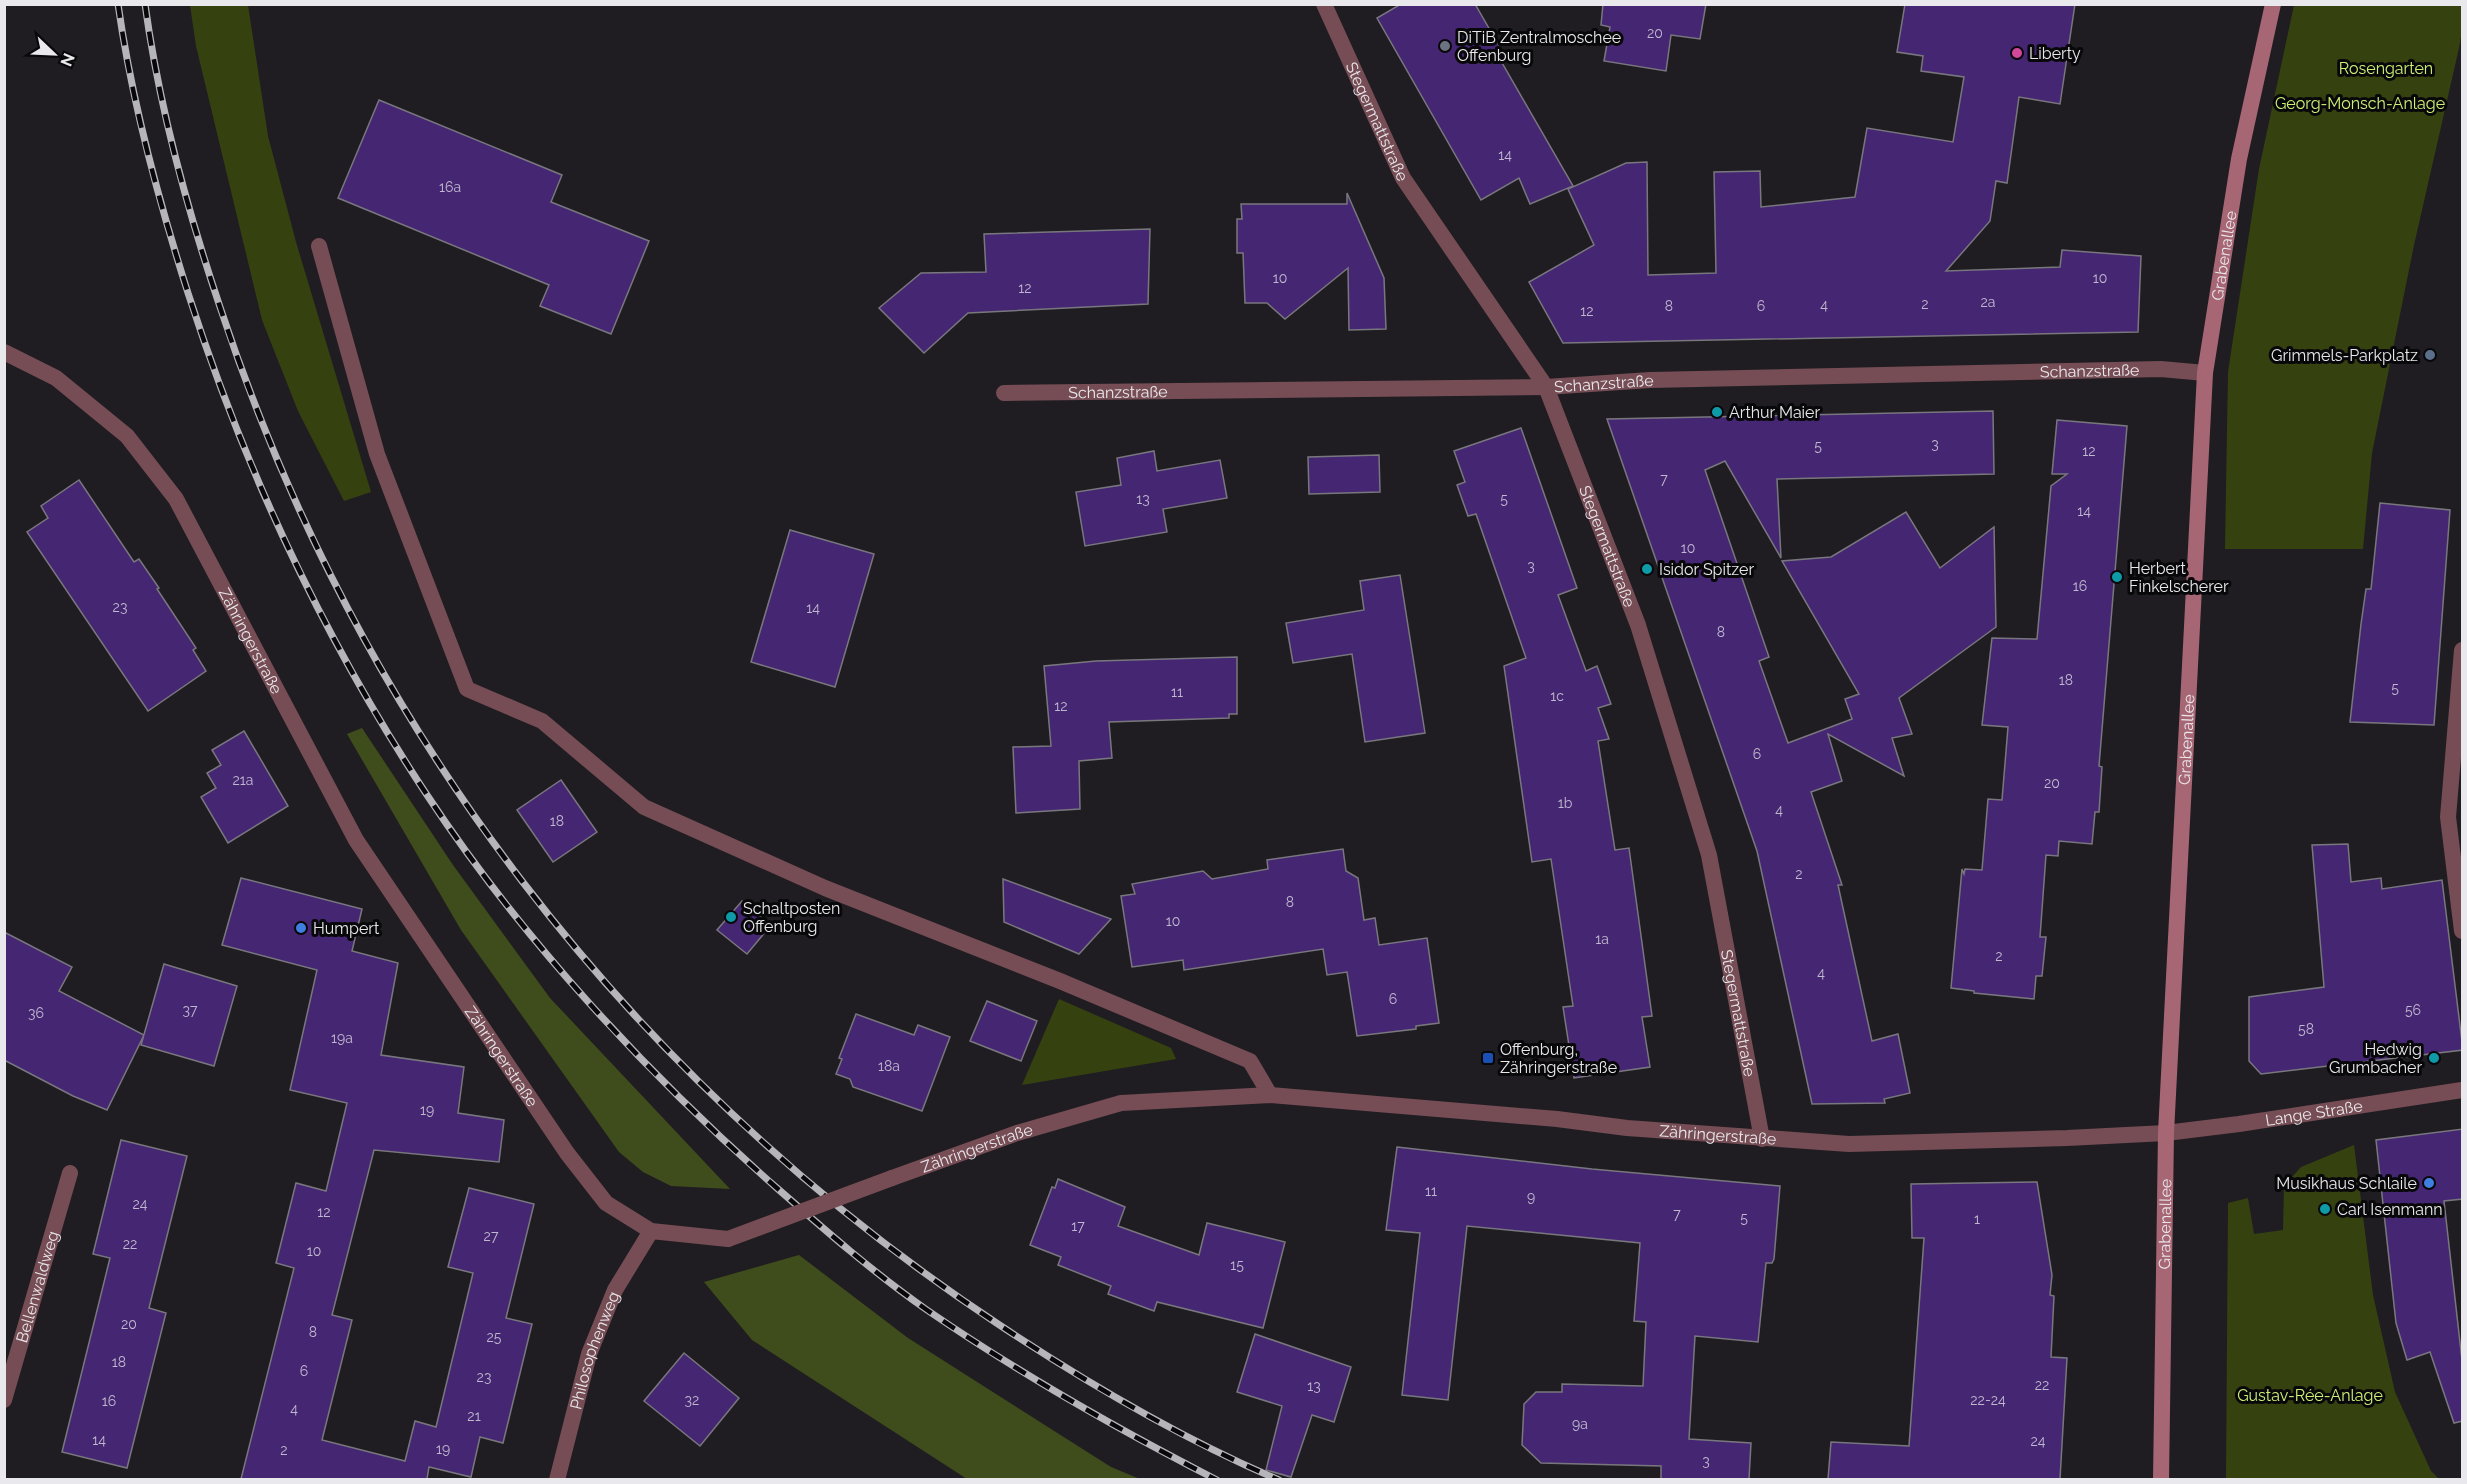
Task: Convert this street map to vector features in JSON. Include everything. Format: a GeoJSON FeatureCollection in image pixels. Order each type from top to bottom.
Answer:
{"type":"FeatureCollection","features":[{"type":"Feature","properties":{"kind":"main road","name":"Grabenallee"},"geometry":{"type":"LineString","coordinates":[[2161,1479],[2166,1133],[2205,373],[2239,159],[2273,4]]}},
{"type":"Feature","properties":{"kind":"street","name":"Stegermattstraße"},"geometry":{"type":"LineString","coordinates":[[1324,4],[1403,178],[1546,387],[1638,625],[1709,855],[1762,1139]]}},
{"type":"Feature","properties":{"kind":"street"},"geometry":{"type":"LineString","coordinates":[[319,246],[377,454],[467,689],[543,721],[644,807],[825,888],[1071,986],[1250,1061],[1270,1095]]}},
{"type":"Feature","properties":{"kind":"street","name":"Zähringerstraße"},"geometry":{"type":"LineString","coordinates":[[4,352],[56,378],[127,436],[176,499],[356,840],[567,1153],[606,1203],[651,1231],[728,1239],[1017,1133],[1122,1103],[1270,1095],[1762,1139],[1860,1144],[2166,1133]]}},
{"type":"Feature","properties":{"kind":"street","name":"Schanzstraße"},"geometry":{"type":"LineString","coordinates":[[1004,393],[1546,387],[1650,380],[2161,369],[2205,373]]}},
{"type":"Feature","properties":{"kind":"street"},"geometry":{"type":"LineString","coordinates":[[2463,650],[2448,818],[2463,931]]}},
{"type":"Feature","properties":{"kind":"street","name":"Lange Straße"},"geometry":{"type":"LineString","coordinates":[[2166,1133],[2239,1125],[2463,1090]]}},
{"type":"Feature","properties":{"kind":"street","name":"Bellenwaldweg"},"geometry":{"type":"LineString","coordinates":[[4,1400],[69,1173]]}},
{"type":"Feature","properties":{"kind":"street","name":"Philosophenweg"},"geometry":{"type":"LineString","coordinates":[[556,1479],[589,1354],[615,1290],[651,1231]]}},
{"type":"Feature","properties":{"kind":"green space"},"geometry":{"type":"Polygon","coordinates":[[[190,5],[248,5],[268,136],[296,242],[371,492],[344,501],[298,411],[262,320],[196,46],[190,5]]]}},
{"type":"Feature","properties":{"kind":"green space","name":"Georg-Monsch-Anlage"},"geometry":{"type":"Polygon","coordinates":[[[2294,5],[2462,5],[2462,31],[2414,245],[2372,453],[2363,549],[2225,549],[2228,372],[2259,169],[2294,5]]]}},
{"type":"Feature","properties":{"kind":"green space"},"geometry":{"type":"Polygon","coordinates":[[[362,728],[453,865],[550,998],[730,1189],[671,1186],[643,1172],[619,1152],[461,930],[347,734],[362,728]]]}},
{"type":"Feature","properties":{"kind":"green space"},"geometry":{"type":"Polygon","coordinates":[[[1059,999],[1171,1048],[1176,1059],[1022,1085],[1059,999]]]}},
{"type":"Feature","properties":{"kind":"green space","name":"Gustav-Rée-Anlage"},"geometry":{"type":"Polygon","coordinates":[[[2354,1145],[2373,1295],[2395,1392],[2431,1471],[2439,1479],[2226,1479],[2228,1203],[2248,1198],[2254,1234],[2283,1230],[2284,1186],[2301,1167],[2354,1145]]]}},
{"type":"Feature","properties":{"kind":"green space"},"geometry":{"type":"Polygon","coordinates":[[[799,1255],[908,1338],[1111,1467],[1140,1479],[967,1479],[752,1340],[704,1282],[799,1255]]]}},
{"type":"Feature","properties":{"kind":"building"},"geometry":{"type":"Polygon","coordinates":[[[1401,4],[1475,4],[1506,58],[1501,61],[1573,186],[1530,204],[1519,178],[1481,200],[1377,18],[1401,4]]]}},
{"type":"Feature","properties":{"kind":"building"},"geometry":{"type":"Polygon","coordinates":[[[1603,4],[1706,4],[1700,39],[1671,35],[1666,71],[1604,61],[1610,27],[1601,25],[1603,4]]]}},
{"type":"Feature","properties":{"kind":"building"},"geometry":{"type":"Polygon","coordinates":[[[1905,4],[2075,4],[2060,104],[2019,97],[2007,183],[1996,181],[1990,221],[1946,271],[2060,267],[2062,250],[2141,256],[2138,332],[1563,343],[1529,282],[1594,245],[1568,189],[1626,163],[1647,162],[1648,275],[1716,273],[1714,172],[1760,171],[1761,207],[1855,197],[1867,128],[1953,142],[1964,77],[1921,71],[1923,56],[1897,52],[1905,4]]]}},
{"type":"Feature","properties":{"kind":"building"},"geometry":{"type":"Polygon","coordinates":[[[379,100],[562,175],[551,202],[649,241],[611,334],[540,306],[549,285],[338,198],[379,100]]]}},
{"type":"Feature","properties":{"kind":"building"},"geometry":{"type":"Polygon","coordinates":[[[1347,193],[1384,278],[1386,329],[1349,330],[1348,268],[1285,319],[1267,303],[1245,303],[1243,253],[1237,253],[1237,219],[1242,219],[1241,204],[1347,204],[1347,193]]]}},
{"type":"Feature","properties":{"kind":"building"},"geometry":{"type":"Polygon","coordinates":[[[1150,229],[1148,304],[968,313],[924,353],[879,308],[921,273],[986,272],[984,234],[1150,229]]]}},
{"type":"Feature","properties":{"kind":"building"},"geometry":{"type":"Polygon","coordinates":[[[1993,411],[1994,474],[1777,479],[1781,558],[1725,461],[1705,470],[1769,657],[1759,661],[1788,743],[1852,719],[1845,699],[1859,694],[1782,561],[1831,557],[1906,512],[1940,568],[1994,527],[1996,627],[1899,698],[1912,734],[1892,738],[1904,776],[1828,734],[1842,781],[1811,792],[1842,885],[1838,885],[1872,1041],[1898,1034],[1910,1093],[1884,1099],[1885,1103],[1812,1104],[1757,851],[1607,419],[1993,411]]]}},
{"type":"Feature","properties":{"kind":"building"},"geometry":{"type":"Polygon","coordinates":[[[2057,420],[2127,426],[2099,766],[2102,767],[2099,812],[2095,812],[2092,844],[2059,841],[2058,856],[2046,855],[2040,937],[2046,937],[2042,976],[2036,976],[2034,999],[1974,993],[1974,991],[1951,988],[1962,869],[1964,874],[1965,869],[1982,870],[1988,799],[2002,800],[2008,727],[1982,725],[1992,638],[2037,639],[2051,486],[2067,474],[2052,474],[2057,420]]]}},
{"type":"Feature","properties":{"kind":"building"},"geometry":{"type":"Polygon","coordinates":[[[1521,428],[1577,588],[1558,595],[1586,671],[1597,666],[1611,704],[1598,708],[1609,739],[1598,741],[1615,850],[1629,848],[1652,1016],[1642,1017],[1650,1067],[1574,1078],[1563,1007],[1573,1006],[1551,859],[1532,862],[1504,666],[1526,658],[1476,514],[1468,516],[1457,485],[1465,482],[1454,451],[1521,428]]]}},
{"type":"Feature","properties":{"kind":"building"},"geometry":{"type":"Polygon","coordinates":[[[1154,451],[1157,471],[1220,460],[1227,498],[1163,509],[1167,532],[1085,546],[1076,492],[1121,485],[1117,458],[1154,451]]]}},
{"type":"Feature","properties":{"kind":"building"},"geometry":{"type":"Polygon","coordinates":[[[1379,455],[1380,492],[1309,494],[1308,457],[1379,455]]]}},
{"type":"Feature","properties":{"kind":"building"},"geometry":{"type":"Polygon","coordinates":[[[79,480],[134,562],[139,559],[159,588],[157,589],[196,648],[193,650],[206,671],[148,711],[27,532],[48,518],[41,506],[79,480]]]}},
{"type":"Feature","properties":{"kind":"building"},"geometry":{"type":"Polygon","coordinates":[[[2380,503],[2450,510],[2434,725],[2350,722],[2366,589],[2371,589],[2380,503]]]}},
{"type":"Feature","properties":{"kind":"building"},"geometry":{"type":"Polygon","coordinates":[[[790,530],[874,554],[835,687],[751,662],[790,530]]]}},
{"type":"Feature","properties":{"kind":"building"},"geometry":{"type":"Polygon","coordinates":[[[1400,575],[1425,733],[1365,742],[1352,654],[1293,663],[1286,623],[1364,610],[1360,581],[1400,575]]]}},
{"type":"Feature","properties":{"kind":"building"},"geometry":{"type":"Polygon","coordinates":[[[1237,657],[1237,714],[1229,714],[1229,718],[1109,722],[1112,758],[1079,761],[1080,809],[1016,813],[1013,747],[1051,746],[1044,666],[1096,661],[1237,657]]]}},
{"type":"Feature","properties":{"kind":"building"},"geometry":{"type":"Polygon","coordinates":[[[244,731],[288,806],[228,843],[201,797],[216,788],[207,773],[221,765],[212,750],[244,731]]]}},
{"type":"Feature","properties":{"kind":"building"},"geometry":{"type":"Polygon","coordinates":[[[561,780],[597,832],[553,862],[517,810],[561,780]]]}},
{"type":"Feature","properties":{"kind":"building"},"geometry":{"type":"Polygon","coordinates":[[[2348,844],[2351,882],[2381,878],[2382,889],[2442,880],[2463,1050],[2261,1074],[2249,1061],[2249,997],[2324,987],[2312,845],[2348,844]]]}},
{"type":"Feature","properties":{"kind":"building"},"geometry":{"type":"Polygon","coordinates":[[[1343,849],[1346,871],[1358,878],[1364,920],[1375,918],[1379,945],[1427,938],[1439,1023],[1416,1026],[1416,1029],[1357,1036],[1347,972],[1327,975],[1323,949],[1184,970],[1183,960],[1132,967],[1121,896],[1135,894],[1132,884],[1203,871],[1212,879],[1268,869],[1267,860],[1343,849]]]}},
{"type":"Feature","properties":{"kind":"building"},"geometry":{"type":"Polygon","coordinates":[[[241,878],[362,909],[352,951],[398,963],[381,1055],[464,1067],[458,1113],[504,1120],[499,1162],[374,1150],[332,1315],[352,1320],[322,1440],[405,1461],[415,1421],[436,1427],[473,1273],[448,1267],[469,1188],[534,1204],[506,1318],[532,1324],[503,1443],[480,1437],[471,1477],[429,1467],[427,1479],[241,1479],[294,1268],[276,1263],[296,1183],[326,1191],[347,1103],[290,1090],[317,970],[222,945],[241,878]]]}},
{"type":"Feature","properties":{"kind":"building"},"geometry":{"type":"Polygon","coordinates":[[[1003,879],[1111,919],[1079,954],[1004,922],[1003,879]]]}},
{"type":"Feature","properties":{"kind":"building"},"geometry":{"type":"Polygon","coordinates":[[[742,901],[771,925],[747,954],[717,930],[742,901]]]}},
{"type":"Feature","properties":{"kind":"building"},"geometry":{"type":"Polygon","coordinates":[[[4,932],[72,967],[59,991],[144,1035],[107,1110],[73,1096],[4,1060],[4,932]]]}},
{"type":"Feature","properties":{"kind":"building"},"geometry":{"type":"Polygon","coordinates":[[[164,964],[237,986],[214,1066],[141,1045],[164,964]]]}},
{"type":"Feature","properties":{"kind":"building"},"geometry":{"type":"Polygon","coordinates":[[[987,1001],[1037,1021],[1021,1061],[970,1041],[987,1001]]]}},
{"type":"Feature","properties":{"kind":"building"},"geometry":{"type":"Polygon","coordinates":[[[856,1014],[914,1035],[918,1025],[950,1037],[922,1111],[853,1087],[850,1079],[836,1074],[842,1059],[839,1058],[856,1014]]]}},
{"type":"Feature","properties":{"kind":"building"},"geometry":{"type":"Polygon","coordinates":[[[2463,1129],[2463,1199],[2444,1201],[2463,1369],[2463,1421],[2454,1423],[2430,1352],[2407,1360],[2396,1323],[2376,1140],[2463,1129]]]}},
{"type":"Feature","properties":{"kind":"building"},"geometry":{"type":"Polygon","coordinates":[[[121,1140],[187,1156],[149,1308],[166,1313],[127,1468],[62,1452],[110,1258],[93,1254],[121,1140]]]}},
{"type":"Feature","properties":{"kind":"building"},"geometry":{"type":"Polygon","coordinates":[[[1397,1147],[1592,1169],[1780,1186],[1774,1259],[1772,1263],[1766,1263],[1758,1342],[1695,1336],[1689,1439],[1751,1443],[1749,1479],[1661,1479],[1661,1466],[1541,1463],[1522,1445],[1524,1404],[1536,1392],[1562,1392],[1562,1384],[1643,1386],[1646,1322],[1634,1321],[1640,1243],[1467,1226],[1448,1400],[1402,1395],[1420,1233],[1386,1230],[1397,1147]]]}},
{"type":"Feature","properties":{"kind":"building"},"geometry":{"type":"Polygon","coordinates":[[[1058,1179],[1125,1207],[1118,1226],[1199,1255],[1207,1223],[1285,1242],[1263,1328],[1157,1302],[1154,1311],[1108,1294],[1111,1286],[1058,1265],[1061,1257],[1030,1245],[1052,1187],[1055,1188],[1058,1179]]]}},
{"type":"Feature","properties":{"kind":"building"},"geometry":{"type":"Polygon","coordinates":[[[2037,1182],[2052,1275],[2050,1295],[2054,1296],[2051,1357],[2067,1358],[2060,1479],[1828,1479],[1831,1442],[1909,1446],[1924,1238],[1912,1238],[1911,1184],[2037,1182]]]}},
{"type":"Feature","properties":{"kind":"building"},"geometry":{"type":"Polygon","coordinates":[[[1255,1334],[1351,1367],[1334,1422],[1312,1415],[1291,1477],[1266,1470],[1282,1406],[1237,1392],[1255,1334]]]}},
{"type":"Feature","properties":{"kind":"building"},"geometry":{"type":"Polygon","coordinates":[[[684,1353],[739,1398],[700,1446],[644,1401],[684,1353]]]}},
{"type":"Feature","properties":{"kind":"railway"},"geometry":{"type":"LineString","coordinates":[[118,4],[138,114],[166,222],[210,359],[235,424],[291,553],[322,615],[390,736],[464,849],[546,953],[635,1052],[729,1145],[832,1236],[907,1296],[997,1356],[1142,1441],[1217,1480]]}},
{"type":"Feature","properties":{"kind":"railway"},"geometry":{"type":"LineString","coordinates":[[145,4],[166,119],[196,233],[220,307],[278,462],[348,609],[430,749],[522,882],[626,1006],[740,1121],[864,1227],[998,1324],[1066,1367],[1170,1428],[1279,1480]]}},
{"type":"Feature","properties":{"kind":"place","name":"DiTiB Zentralmoschee Offenburg"},"geometry":{"type":"Point","coordinates":[1445,46]}},
{"type":"Feature","properties":{"kind":"place","name":"Liberty"},"geometry":{"type":"Point","coordinates":[2017,53]}},
{"type":"Feature","properties":{"kind":"place","name":"Grimmels-Parkplatz"},"geometry":{"type":"Point","coordinates":[2430,355]}},
{"type":"Feature","properties":{"kind":"place","name":"Arthur Maier"},"geometry":{"type":"Point","coordinates":[1717,412]}},
{"type":"Feature","properties":{"kind":"place","name":"Isidor Spitzer"},"geometry":{"type":"Point","coordinates":[1647,569]}},
{"type":"Feature","properties":{"kind":"place","name":"Herbert Finkelscherer"},"geometry":{"type":"Point","coordinates":[2117,577]}},
{"type":"Feature","properties":{"kind":"place","name":"Schaltposten Offenburg"},"geometry":{"type":"Point","coordinates":[731,917]}},
{"type":"Feature","properties":{"kind":"place","name":"Humpert"},"geometry":{"type":"Point","coordinates":[301,928]}},
{"type":"Feature","properties":{"kind":"place","name":"Offenburg, Zähringerstraße"},"geometry":{"type":"Point","coordinates":[1488,1058]}},
{"type":"Feature","properties":{"kind":"place","name":"Hedwig Grumbacher"},"geometry":{"type":"Point","coordinates":[2434,1058]}},
{"type":"Feature","properties":{"kind":"place","name":"Musikhaus Schlaile"},"geometry":{"type":"Point","coordinates":[2429,1183]}},
{"type":"Feature","properties":{"kind":"place","name":"Carl Isenmann"},"geometry":{"type":"Point","coordinates":[2325,1209]}},
{"type":"Feature","properties":{"kind":"park label","name":"Rosengarten"},"geometry":{"type":"Point","coordinates":[2386,68]}}]}
